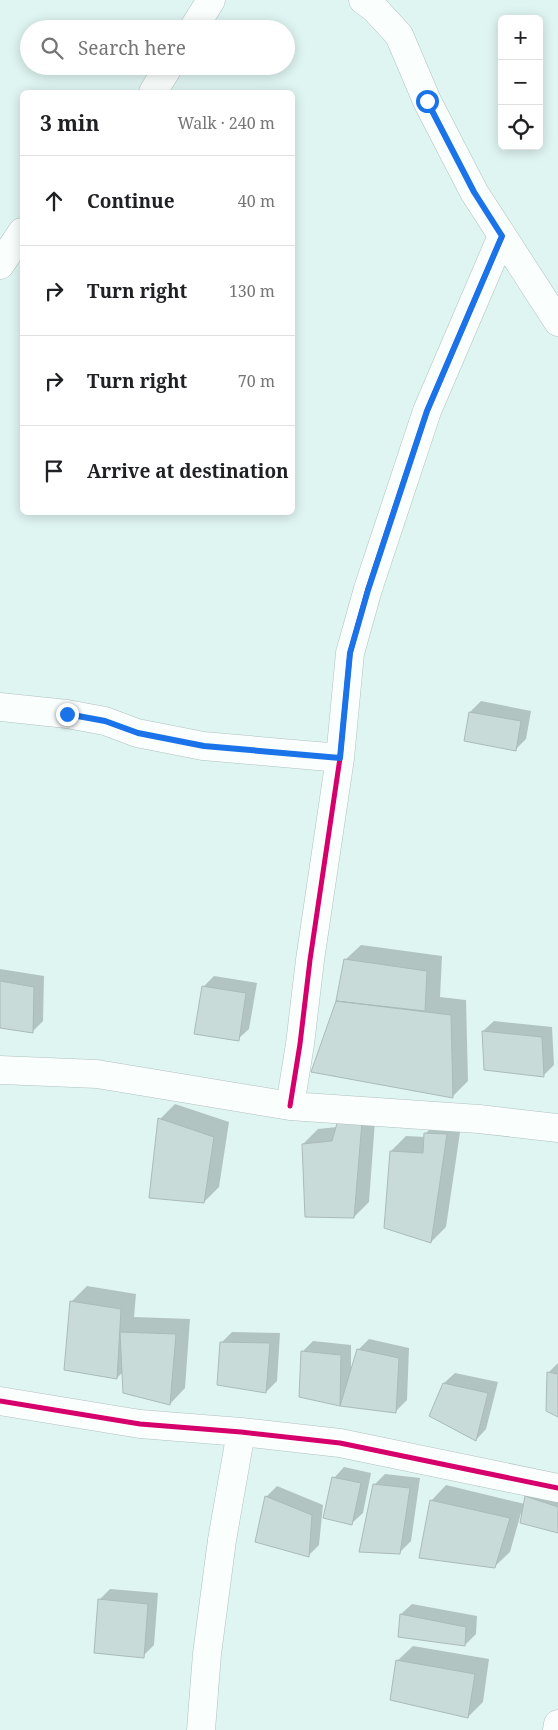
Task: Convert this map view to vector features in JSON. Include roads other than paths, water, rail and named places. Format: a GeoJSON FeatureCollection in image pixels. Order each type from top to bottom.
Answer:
{"type":"FeatureCollection","features":[{"type":"Feature","properties":{"kind":"street"},"geometry":{"type":"LineString","coordinates":[[199,20],[211,0]]}},
{"type":"Feature","properties":{"kind":"street"},"geometry":{"type":"LineString","coordinates":[[363,0],[375,9],[399,35],[427,101],[474,192],[558,322]]}},
{"type":"Feature","properties":{"kind":"street"},"geometry":{"type":"LineString","coordinates":[[154,90],[163,75]]}},
{"type":"Feature","properties":{"kind":"street"},"geometry":{"type":"LineString","coordinates":[[0,265],[20,235]]}},
{"type":"Feature","properties":{"kind":"street"},"geometry":{"type":"LineString","coordinates":[[290,1106],[340,758],[350,653],[368,590],[427,411],[502,236]]}},
{"type":"Feature","properties":{"kind":"street"},"geometry":{"type":"LineString","coordinates":[[0,707],[67,714],[105,721],[138,733],[204,746],[340,758]]}},
{"type":"Feature","properties":{"kind":"street"},"geometry":{"type":"LineString","coordinates":[[0,1070],[96,1074],[290,1106],[479,1119],[558,1128]]}},
{"type":"Feature","properties":{"kind":"street"},"geometry":{"type":"LineString","coordinates":[[0,1401],[140,1424],[241,1432],[340,1443],[558,1488]]}},
{"type":"Feature","properties":{"kind":"street"},"geometry":{"type":"LineString","coordinates":[[202,1730],[207,1654],[222,1540],[241,1432]]}},
{"type":"Feature","properties":{"kind":"street"},"geometry":{"type":"LineString","coordinates":[[557,1730],[558,1724]]}}]}
